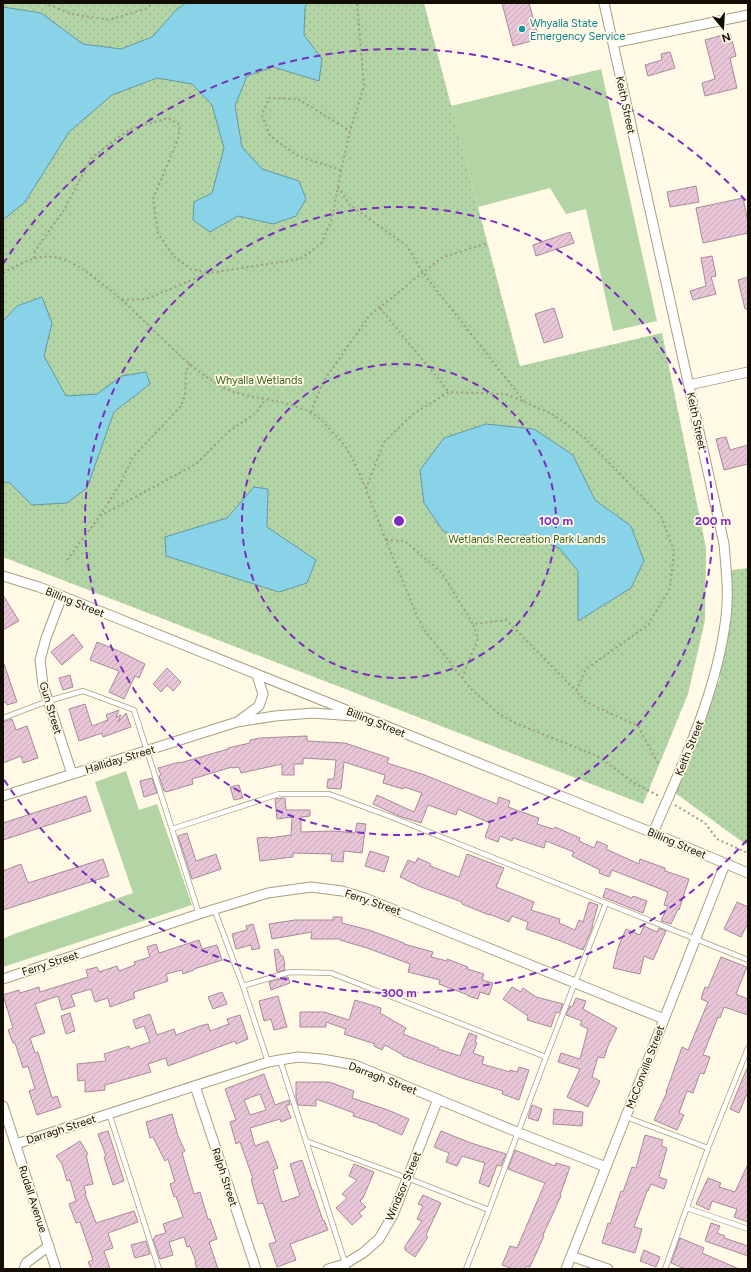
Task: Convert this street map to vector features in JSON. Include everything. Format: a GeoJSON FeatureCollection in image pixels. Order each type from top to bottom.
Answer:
{"type":"FeatureCollection","features":[{"type":"Feature","properties":{"kind":"street","name":"Keith Street"},"geometry":{"type":"LineString","coordinates":[[604,3],[724,544],[727,582],[726,616],[718,665],[705,708],[653,833]]}},
{"type":"Feature","properties":{"kind":"street"},"geometry":{"type":"LineString","coordinates":[[613,43],[748,15]]}},
{"type":"Feature","properties":{"kind":"street"},"geometry":{"type":"LineString","coordinates":[[689,385],[748,372]]}},
{"type":"Feature","properties":{"kind":"street","name":"Billing Street"},"geometry":{"type":"LineString","coordinates":[[3,576],[62,596],[653,833],[748,873]]}},
{"type":"Feature","properties":{"kind":"street","name":"Gun Street"},"geometry":{"type":"LineString","coordinates":[[62,596],[46,638],[40,660],[43,685],[72,774]]}},
{"type":"Feature","properties":{"kind":"street","name":"Halliday Street"},"geometry":{"type":"LineString","coordinates":[[237,722],[259,706],[263,694],[257,675]]}},
{"type":"Feature","properties":{"kind":"street","name":"Halliday Street"},"geometry":{"type":"LineString","coordinates":[[3,796],[237,722],[275,716],[313,713],[364,717]]}},
{"type":"Feature","properties":{"kind":"street","name":"McConville Street"},"geometry":{"type":"LineString","coordinates":[[566,1269],[726,864]]}},
{"type":"Feature","properties":{"kind":"street","name":"Ferry Street"},"geometry":{"type":"LineString","coordinates":[[3,979],[214,909],[268,893],[311,888],[342,891],[365,898],[664,1019]]}},
{"type":"Feature","properties":{"kind":"street","name":"Darragh Street"},"geometry":{"type":"LineString","coordinates":[[16,1144],[268,1062],[304,1057],[355,1066],[606,1167]]}},
{"type":"Feature","properties":{"kind":"street","name":"Ralph Street"},"geometry":{"type":"LineString","coordinates":[[195,1086],[256,1269]]}},
{"type":"Feature","properties":{"kind":"street","name":"Windsor Street"},"geometry":{"type":"LineString","coordinates":[[328,1269],[346,1266],[363,1253],[378,1238],[393,1214],[438,1099]]}},
{"type":"Feature","properties":{"kind":"street","name":"Rudall Avenue"},"geometry":{"type":"LineString","coordinates":[[3,1106],[56,1269]]}},
{"type":"Feature","properties":{"kind":"street"},"geometry":{"type":"LineString","coordinates":[[24,1269],[26,1263],[49,1246]]}},
{"type":"Feature","properties":{"kind":"street"},"geometry":{"type":"LineString","coordinates":[[571,1256],[608,1269]]}},
{"type":"Feature","properties":{"kind":"lane"},"geometry":{"type":"LineString","coordinates":[[3,718],[48,701],[83,691],[134,710],[199,914]]}},
{"type":"Feature","properties":{"kind":"lane"},"geometry":{"type":"LineString","coordinates":[[172,829],[279,794],[329,794],[388,816],[748,960]]}},
{"type":"Feature","properties":{"kind":"lane"},"geometry":{"type":"LineString","coordinates":[[466,1269],[490,1210],[517,1132],[606,903]]}},
{"type":"Feature","properties":{"kind":"lane"},"geometry":{"type":"LineString","coordinates":[[214,909],[268,1062]]}},
{"type":"Feature","properties":{"kind":"lane"},"geometry":{"type":"LineString","coordinates":[[242,986],[290,972],[331,973],[546,1057]]}},
{"type":"Feature","properties":{"kind":"lane"},"geometry":{"type":"LineString","coordinates":[[664,1269],[708,1148],[748,1048]]}},
{"type":"Feature","properties":{"kind":"lane"},"geometry":{"type":"LineString","coordinates":[[280,1060],[346,1266]]}},
{"type":"Feature","properties":{"kind":"lane"},"geometry":{"type":"LineString","coordinates":[[109,1113],[159,1269]]}},
{"type":"Feature","properties":{"kind":"lane"},"geometry":{"type":"LineString","coordinates":[[625,1117],[708,1148]]}},
{"type":"Feature","properties":{"kind":"lane"},"geometry":{"type":"LineString","coordinates":[[306,1141],[490,1210]]}},
{"type":"Feature","properties":{"kind":"lane"},"geometry":{"type":"LineString","coordinates":[[687,1208],[748,1229]]}},
{"type":"Feature","properties":{"kind":"path"},"geometry":{"type":"LineString","coordinates":[[44,3],[72,14],[109,20],[144,9],[153,3]]}},
{"type":"Feature","properties":{"kind":"path"},"geometry":{"type":"LineString","coordinates":[[122,300],[146,298],[209,273],[300,259],[321,244],[332,219],[350,131],[364,86],[357,3]]}},
{"type":"Feature","properties":{"kind":"path"},"geometry":{"type":"LineString","coordinates":[[341,170],[298,156],[270,136],[262,115],[269,98],[298,99],[350,131]]}},
{"type":"Feature","properties":{"kind":"path"},"geometry":{"type":"LineString","coordinates":[[34,258],[35,251],[64,210],[91,158],[130,129],[168,118],[180,125],[178,140],[153,199],[158,233],[173,256],[191,270],[209,273]]}},
{"type":"Feature","properties":{"kind":"path"},"geometry":{"type":"LineString","coordinates":[[338,187],[350,205],[406,246],[423,273],[524,402]]}},
{"type":"Feature","properties":{"kind":"path"},"geometry":{"type":"LineString","coordinates":[[311,412],[323,382],[370,316],[441,258],[487,243]]}},
{"type":"Feature","properties":{"kind":"path"},"geometry":{"type":"LineString","coordinates":[[3,273],[34,258],[46,256],[66,260],[85,271],[114,293],[190,363],[217,384],[228,390],[247,396],[293,405],[311,412],[341,441],[348,452],[366,489],[423,628],[472,689],[498,713],[513,722],[597,756],[636,784],[667,800],[705,823],[717,839],[748,853]]}},
{"type":"Feature","properties":{"kind":"path"},"geometry":{"type":"LineString","coordinates":[[380,307],[449,392]]}},
{"type":"Feature","properties":{"kind":"path"},"geometry":{"type":"LineString","coordinates":[[67,560],[99,517],[119,486],[133,457],[181,406],[185,395],[186,371],[190,363]]}},
{"type":"Feature","properties":{"kind":"path"},"geometry":{"type":"LineString","coordinates":[[366,489],[384,442],[413,414],[449,392],[506,394],[552,414],[585,438],[661,516],[674,551],[670,588],[648,625],[586,669],[576,691]]}},
{"type":"Feature","properties":{"kind":"path"},"geometry":{"type":"LineString","coordinates":[[99,517],[196,464],[228,432],[257,412],[265,399]]}},
{"type":"Feature","properties":{"kind":"path"},"geometry":{"type":"LineString","coordinates":[[386,540],[405,541],[442,573],[473,624],[478,639],[462,678]]}},
{"type":"Feature","properties":{"kind":"path"},"geometry":{"type":"LineString","coordinates":[[473,624],[506,620],[586,702],[638,726],[659,765]]}},
{"type":"Feature","properties":{"kind":"green space","name":"Whyalla Wetlands"},"geometry":{"type":"Polygon","coordinates":[[[3,3],[424,3],[520,366],[662,333],[706,548],[705,620],[688,694],[643,804],[3,557],[3,3]]]}},
{"type":"Feature","properties":{"kind":"green space"},"geometry":{"type":"Polygon","coordinates":[[[601,69],[657,321],[613,331],[586,209],[566,214],[550,188],[478,207],[451,106],[601,69]]]}},
{"type":"Feature","properties":{"kind":"green space"},"geometry":{"type":"Polygon","coordinates":[[[748,568],[748,846],[671,790],[720,679],[726,571],[748,568]]]}},
{"type":"Feature","properties":{"kind":"green space"},"geometry":{"type":"Polygon","coordinates":[[[126,771],[139,810],[157,804],[192,905],[3,967],[3,939],[133,893],[95,782],[126,771]]]}},
{"type":"Feature","properties":{"kind":"water"},"geometry":{"type":"Polygon","coordinates":[[[186,3],[308,3],[305,7],[304,35],[322,59],[319,81],[273,67],[247,76],[235,106],[242,147],[262,169],[299,181],[306,199],[296,216],[273,224],[238,216],[210,232],[193,220],[194,202],[212,193],[224,148],[212,105],[192,84],[157,78],[112,95],[69,132],[25,202],[3,220],[3,7],[41,13],[83,44],[121,49],[152,37],[177,9],[186,3]]]}},
{"type":"Feature","properties":{"kind":"water"},"geometry":{"type":"Polygon","coordinates":[[[42,297],[52,323],[44,356],[66,396],[97,394],[122,376],[146,372],[150,384],[114,412],[87,488],[67,503],[32,505],[10,483],[3,482],[3,321],[17,306],[42,297]]]}},
{"type":"Feature","properties":{"kind":"water"},"geometry":{"type":"Polygon","coordinates":[[[486,424],[534,429],[573,455],[595,500],[631,526],[644,561],[631,588],[578,621],[578,571],[559,548],[525,535],[470,543],[443,531],[424,503],[420,470],[444,438],[486,424]]]}},
{"type":"Feature","properties":{"kind":"water"},"geometry":{"type":"Polygon","coordinates":[[[254,487],[268,489],[267,527],[316,560],[307,583],[279,592],[166,556],[165,537],[227,518],[254,487]]]}},
{"type":"Feature","properties":{"kind":"building","name":"Whyalla State Emergency Service"},"geometry":{"type":"Polygon","coordinates":[[[502,3],[529,3],[539,39],[513,46],[502,3]]]}},
{"type":"Feature","properties":{"kind":"building"},"geometry":{"type":"Polygon","coordinates":[[[730,33],[736,56],[730,58],[737,88],[705,96],[702,83],[715,79],[705,40],[730,33]]]}},
{"type":"Feature","properties":{"kind":"building"},"geometry":{"type":"Polygon","coordinates":[[[670,52],[675,68],[648,76],[645,65],[662,60],[661,54],[670,52]]]}},
{"type":"Feature","properties":{"kind":"building"},"geometry":{"type":"Polygon","coordinates":[[[696,186],[699,202],[670,207],[667,192],[696,186]]]}},
{"type":"Feature","properties":{"kind":"building"},"geometry":{"type":"Polygon","coordinates":[[[743,198],[748,222],[748,233],[703,243],[696,208],[743,198]]]}},
{"type":"Feature","properties":{"kind":"building"},"geometry":{"type":"Polygon","coordinates":[[[570,232],[574,243],[536,256],[533,245],[570,232]]]}},
{"type":"Feature","properties":{"kind":"building"},"geometry":{"type":"Polygon","coordinates":[[[712,256],[716,276],[711,277],[716,294],[693,300],[690,291],[706,286],[701,258],[712,256]]]}},
{"type":"Feature","properties":{"kind":"building"},"geometry":{"type":"Polygon","coordinates":[[[748,277],[748,309],[745,309],[738,280],[748,277]]]}},
{"type":"Feature","properties":{"kind":"building"},"geometry":{"type":"Polygon","coordinates":[[[554,308],[563,337],[544,343],[535,314],[554,308]]]}},
{"type":"Feature","properties":{"kind":"building"},"geometry":{"type":"Polygon","coordinates":[[[726,437],[730,450],[748,445],[748,464],[724,470],[716,439],[726,437]]]}},
{"type":"Feature","properties":{"kind":"building"},"geometry":{"type":"Polygon","coordinates":[[[3,595],[19,621],[3,630],[3,595]]]}},
{"type":"Feature","properties":{"kind":"building"},"geometry":{"type":"Polygon","coordinates":[[[73,634],[83,647],[62,665],[51,652],[73,634]]]}},
{"type":"Feature","properties":{"kind":"building"},"geometry":{"type":"Polygon","coordinates":[[[97,642],[145,664],[139,678],[135,676],[124,699],[109,692],[119,671],[90,660],[97,642]]]}},
{"type":"Feature","properties":{"kind":"building"},"geometry":{"type":"Polygon","coordinates":[[[4,664],[17,702],[7,705],[6,702],[3,703],[4,664]]]}},
{"type":"Feature","properties":{"kind":"building"},"geometry":{"type":"Polygon","coordinates":[[[167,668],[181,682],[173,691],[167,685],[161,692],[153,684],[167,668]]]}},
{"type":"Feature","properties":{"kind":"building"},"geometry":{"type":"Polygon","coordinates":[[[70,675],[73,687],[63,690],[59,678],[70,675]]]}},
{"type":"Feature","properties":{"kind":"building"},"geometry":{"type":"Polygon","coordinates":[[[85,704],[92,726],[108,720],[106,715],[119,710],[116,717],[121,715],[118,722],[126,713],[131,727],[103,737],[102,733],[79,741],[69,709],[85,704]]]}},
{"type":"Feature","properties":{"kind":"building"},"geometry":{"type":"Polygon","coordinates":[[[12,719],[16,730],[27,726],[38,758],[23,763],[21,756],[3,763],[3,722],[12,719]]]}},
{"type":"Feature","properties":{"kind":"building"},"geometry":{"type":"Polygon","coordinates":[[[307,736],[307,741],[345,743],[389,758],[387,763],[422,774],[497,804],[499,797],[510,801],[508,807],[539,818],[537,824],[553,829],[555,827],[580,838],[579,841],[594,848],[597,841],[608,846],[606,849],[639,864],[640,859],[665,868],[665,871],[689,879],[679,910],[678,909],[671,924],[661,921],[668,906],[664,905],[668,892],[612,870],[609,877],[599,873],[600,870],[572,856],[574,852],[546,841],[544,848],[513,838],[512,841],[500,836],[498,842],[485,837],[490,823],[458,809],[456,815],[428,805],[421,823],[399,816],[373,804],[377,795],[414,812],[422,793],[404,787],[403,789],[383,783],[385,775],[344,762],[341,789],[327,788],[328,779],[334,779],[336,760],[303,758],[303,764],[294,764],[294,775],[282,775],[282,764],[241,773],[239,767],[232,767],[192,779],[193,784],[166,792],[164,791],[159,776],[161,775],[158,768],[250,743],[250,740],[260,738],[307,736]]]}},
{"type":"Feature","properties":{"kind":"building"},"geometry":{"type":"Polygon","coordinates":[[[152,778],[157,793],[144,797],[140,781],[152,778]]]}},
{"type":"Feature","properties":{"kind":"building"},"geometry":{"type":"Polygon","coordinates":[[[239,785],[243,798],[234,800],[230,787],[239,785]]]}},
{"type":"Feature","properties":{"kind":"building"},"geometry":{"type":"Polygon","coordinates":[[[86,796],[91,811],[3,840],[3,823],[86,796]]]}},
{"type":"Feature","properties":{"kind":"building"},"geometry":{"type":"Polygon","coordinates":[[[285,798],[286,810],[310,810],[310,816],[301,817],[301,832],[334,831],[355,833],[357,823],[366,824],[362,853],[344,851],[343,862],[331,861],[332,854],[293,853],[293,857],[260,861],[257,838],[291,835],[292,817],[277,819],[275,799],[285,798]]]}},
{"type":"Feature","properties":{"kind":"building"},"geometry":{"type":"Polygon","coordinates":[[[187,833],[196,861],[216,854],[221,869],[192,879],[178,836],[187,833]]]}},
{"type":"Feature","properties":{"kind":"building"},"geometry":{"type":"Polygon","coordinates":[[[370,851],[389,857],[384,872],[365,866],[370,851]]]}},
{"type":"Feature","properties":{"kind":"building"},"geometry":{"type":"Polygon","coordinates":[[[467,854],[504,868],[496,887],[534,902],[531,910],[560,919],[559,923],[575,930],[579,920],[583,922],[589,902],[598,905],[593,926],[583,950],[526,929],[528,922],[512,916],[509,922],[489,915],[462,904],[462,902],[421,887],[400,877],[408,860],[415,863],[418,858],[431,864],[430,866],[459,877],[467,854]]]}},
{"type":"Feature","properties":{"kind":"building"},"geometry":{"type":"Polygon","coordinates":[[[103,859],[109,876],[3,910],[3,871],[21,864],[28,883],[103,859]]]}},
{"type":"Feature","properties":{"kind":"building"},"geometry":{"type":"Polygon","coordinates":[[[606,888],[632,898],[633,896],[647,901],[643,913],[603,897],[606,888]]]}},
{"type":"Feature","properties":{"kind":"building"},"geometry":{"type":"Polygon","coordinates":[[[737,902],[748,907],[748,923],[741,937],[724,929],[737,902]]]}},
{"type":"Feature","properties":{"kind":"building"},"geometry":{"type":"Polygon","coordinates":[[[333,917],[342,917],[342,923],[369,930],[404,944],[433,952],[431,957],[447,961],[447,959],[468,967],[467,969],[484,974],[482,980],[493,983],[489,995],[480,992],[478,999],[468,996],[439,984],[440,980],[408,972],[410,964],[340,939],[311,939],[312,932],[272,939],[269,924],[295,920],[333,920],[333,917]]]}},
{"type":"Feature","properties":{"kind":"building"},"geometry":{"type":"Polygon","coordinates":[[[253,924],[260,948],[252,950],[251,945],[236,949],[232,934],[247,930],[246,926],[253,924]]]}},
{"type":"Feature","properties":{"kind":"building"},"geometry":{"type":"Polygon","coordinates":[[[644,926],[657,932],[659,928],[666,931],[653,960],[644,956],[640,974],[613,968],[618,948],[626,929],[640,935],[644,926]]]}},
{"type":"Feature","properties":{"kind":"building"},"geometry":{"type":"Polygon","coordinates":[[[199,940],[202,949],[217,945],[222,960],[183,974],[182,970],[166,974],[168,981],[134,992],[135,998],[110,1007],[108,998],[95,1002],[91,989],[71,995],[75,1006],[62,1010],[58,996],[35,1004],[45,1033],[30,1038],[35,1053],[38,1052],[52,1098],[57,1096],[61,1107],[37,1115],[29,1091],[35,1089],[28,1066],[23,1068],[15,1043],[13,1043],[8,1030],[13,1028],[3,995],[19,990],[20,993],[39,987],[40,992],[88,977],[86,970],[97,967],[99,972],[117,966],[119,971],[135,965],[134,962],[150,957],[147,947],[156,944],[159,953],[199,940]]]}},
{"type":"Feature","properties":{"kind":"building"},"geometry":{"type":"Polygon","coordinates":[[[278,949],[281,956],[283,956],[285,970],[277,972],[274,950],[278,949]]]}},
{"type":"Feature","properties":{"kind":"building"},"geometry":{"type":"Polygon","coordinates":[[[721,957],[747,967],[736,994],[748,999],[748,1015],[724,1007],[720,1018],[718,1017],[703,1055],[710,1057],[704,1074],[700,1073],[693,1093],[687,1091],[679,1113],[684,1115],[677,1130],[654,1120],[667,1092],[682,1047],[688,1050],[708,1002],[701,999],[705,987],[708,988],[721,957]]]}},
{"type":"Feature","properties":{"kind":"building"},"geometry":{"type":"Polygon","coordinates":[[[288,977],[290,983],[271,990],[269,982],[288,977]]]}},
{"type":"Feature","properties":{"kind":"building"},"geometry":{"type":"Polygon","coordinates":[[[512,987],[521,992],[523,988],[536,997],[563,1004],[559,1013],[556,1012],[551,1027],[527,1020],[528,1016],[503,999],[512,987]]]}},
{"type":"Feature","properties":{"kind":"building"},"geometry":{"type":"Polygon","coordinates":[[[222,992],[227,1004],[213,1009],[208,997],[222,992]]]}},
{"type":"Feature","properties":{"kind":"building"},"geometry":{"type":"Polygon","coordinates":[[[278,996],[287,1027],[274,1030],[271,1019],[264,1021],[259,1001],[278,996]]]}},
{"type":"Feature","properties":{"kind":"building"},"geometry":{"type":"Polygon","coordinates":[[[576,998],[586,1001],[583,1009],[617,1028],[604,1058],[598,1057],[592,1077],[600,1081],[588,1107],[567,1097],[580,1069],[558,1062],[561,1053],[580,1059],[588,1029],[580,1025],[582,1021],[566,1015],[576,998]]]}},
{"type":"Feature","properties":{"kind":"building"},"geometry":{"type":"Polygon","coordinates":[[[355,1000],[381,1008],[380,1013],[406,1028],[403,1034],[439,1048],[438,1049],[460,1056],[469,1033],[477,1036],[475,1042],[477,1043],[473,1053],[484,1057],[482,1064],[510,1072],[510,1070],[517,1072],[519,1067],[529,1070],[519,1100],[502,1094],[503,1091],[462,1078],[403,1056],[385,1045],[382,1050],[374,1046],[375,1044],[344,1034],[346,1029],[326,1022],[326,1027],[300,1027],[300,1012],[324,1012],[349,1020],[355,1000]]]}},
{"type":"Feature","properties":{"kind":"building"},"geometry":{"type":"Polygon","coordinates":[[[70,1013],[75,1031],[66,1034],[61,1016],[70,1013]]]}},
{"type":"Feature","properties":{"kind":"building"},"geometry":{"type":"Polygon","coordinates":[[[150,1014],[157,1035],[174,1029],[176,1035],[208,1024],[210,1031],[229,1024],[227,1019],[240,1015],[248,1039],[236,1044],[235,1041],[168,1066],[166,1058],[148,1064],[151,1072],[105,1085],[105,1090],[85,1092],[85,1080],[78,1081],[77,1064],[106,1061],[104,1054],[129,1046],[130,1049],[150,1042],[144,1026],[136,1029],[133,1020],[150,1014]]]}},
{"type":"Feature","properties":{"kind":"building"},"geometry":{"type":"Polygon","coordinates":[[[748,1066],[748,1091],[739,1113],[730,1109],[748,1066]]]}},
{"type":"Feature","properties":{"kind":"building"},"geometry":{"type":"Polygon","coordinates":[[[264,1074],[275,1105],[289,1100],[290,1105],[286,1105],[291,1118],[281,1122],[280,1119],[250,1128],[255,1146],[268,1141],[278,1168],[273,1170],[282,1202],[300,1196],[290,1164],[302,1160],[323,1221],[324,1220],[328,1230],[290,1244],[296,1260],[277,1267],[269,1244],[276,1242],[263,1203],[258,1204],[251,1179],[253,1179],[240,1142],[236,1144],[230,1122],[236,1120],[225,1089],[264,1074]],[[260,1094],[244,1100],[250,1115],[266,1110],[260,1094]]]}},
{"type":"Feature","properties":{"kind":"building"},"geometry":{"type":"Polygon","coordinates":[[[296,1082],[329,1082],[354,1091],[352,1098],[409,1119],[402,1135],[378,1124],[353,1116],[354,1113],[316,1099],[316,1106],[298,1105],[296,1097],[296,1082]]]}},
{"type":"Feature","properties":{"kind":"building"},"geometry":{"type":"Polygon","coordinates":[[[532,1105],[542,1109],[538,1121],[528,1118],[532,1105]]]}},
{"type":"Feature","properties":{"kind":"building"},"geometry":{"type":"Polygon","coordinates":[[[554,1109],[583,1112],[582,1126],[553,1124],[554,1109]]]}},
{"type":"Feature","properties":{"kind":"building"},"geometry":{"type":"Polygon","coordinates":[[[172,1114],[178,1136],[185,1151],[182,1153],[194,1194],[200,1192],[208,1219],[210,1219],[217,1239],[209,1242],[218,1269],[197,1269],[190,1246],[187,1247],[184,1237],[169,1242],[173,1255],[160,1259],[153,1239],[155,1236],[166,1233],[163,1224],[183,1217],[170,1184],[175,1182],[168,1159],[165,1161],[153,1137],[150,1138],[146,1122],[172,1114]]]}},
{"type":"Feature","properties":{"kind":"building"},"geometry":{"type":"Polygon","coordinates":[[[108,1131],[124,1181],[113,1185],[104,1157],[106,1156],[98,1134],[108,1131]]]}},
{"type":"Feature","properties":{"kind":"building"},"geometry":{"type":"Polygon","coordinates":[[[441,1131],[471,1143],[506,1154],[501,1166],[497,1165],[489,1187],[479,1183],[485,1163],[462,1156],[457,1166],[446,1162],[449,1153],[434,1147],[441,1131]]]}},
{"type":"Feature","properties":{"kind":"building"},"geometry":{"type":"Polygon","coordinates":[[[645,1135],[663,1140],[661,1146],[667,1148],[659,1177],[667,1180],[664,1189],[651,1184],[647,1191],[634,1227],[642,1229],[635,1253],[602,1243],[608,1223],[610,1224],[621,1191],[623,1192],[632,1167],[636,1168],[645,1135]]]}},
{"type":"Feature","properties":{"kind":"building"},"geometry":{"type":"Polygon","coordinates":[[[80,1141],[88,1154],[86,1155],[93,1184],[84,1186],[85,1194],[96,1223],[134,1211],[138,1222],[108,1233],[113,1248],[104,1251],[110,1269],[91,1269],[88,1262],[93,1260],[80,1222],[76,1223],[69,1204],[76,1201],[70,1180],[67,1181],[62,1164],[56,1156],[80,1141]]]}},
{"type":"Feature","properties":{"kind":"building"},"geometry":{"type":"Polygon","coordinates":[[[515,1150],[555,1166],[556,1163],[570,1167],[560,1195],[561,1196],[543,1235],[544,1236],[530,1267],[526,1266],[525,1269],[513,1269],[502,1265],[510,1246],[517,1248],[545,1183],[508,1169],[515,1150]]]}},
{"type":"Feature","properties":{"kind":"building"},"geometry":{"type":"Polygon","coordinates":[[[354,1164],[374,1172],[363,1198],[360,1201],[366,1207],[359,1213],[362,1216],[352,1225],[336,1208],[347,1198],[342,1194],[357,1180],[349,1176],[354,1164]]]}},
{"type":"Feature","properties":{"kind":"building"},"geometry":{"type":"Polygon","coordinates":[[[748,1164],[748,1222],[734,1217],[737,1209],[712,1201],[709,1210],[696,1204],[708,1178],[721,1183],[719,1187],[735,1192],[748,1164]]]}},
{"type":"Feature","properties":{"kind":"building"},"geometry":{"type":"Polygon","coordinates":[[[423,1195],[441,1203],[426,1235],[428,1237],[415,1257],[405,1250],[405,1246],[422,1221],[417,1219],[423,1206],[418,1204],[423,1195]]]}},
{"type":"Feature","properties":{"kind":"building"},"geometry":{"type":"Polygon","coordinates":[[[711,1223],[720,1226],[717,1233],[725,1236],[724,1238],[748,1246],[748,1256],[705,1241],[711,1223]]]}},
{"type":"Feature","properties":{"kind":"building"},"geometry":{"type":"Polygon","coordinates":[[[680,1238],[704,1248],[702,1253],[739,1269],[685,1269],[671,1263],[680,1238]]]}},
{"type":"Feature","properties":{"kind":"building"},"geometry":{"type":"Polygon","coordinates":[[[146,1241],[150,1254],[135,1258],[131,1245],[146,1241]]]}},
{"type":"Feature","properties":{"kind":"building"},"geometry":{"type":"Polygon","coordinates":[[[644,1250],[660,1257],[656,1267],[640,1261],[644,1250]]]}},
{"type":"Feature","properties":{"kind":"place","name":"Whyalla State Emergency Service"},"geometry":{"type":"Point","coordinates":[522,29]}},
{"type":"Feature","properties":{"kind":"park label","name":"Wetlands Recreation Park Lands"},"geometry":{"type":"Point","coordinates":[527,539]}}]}
